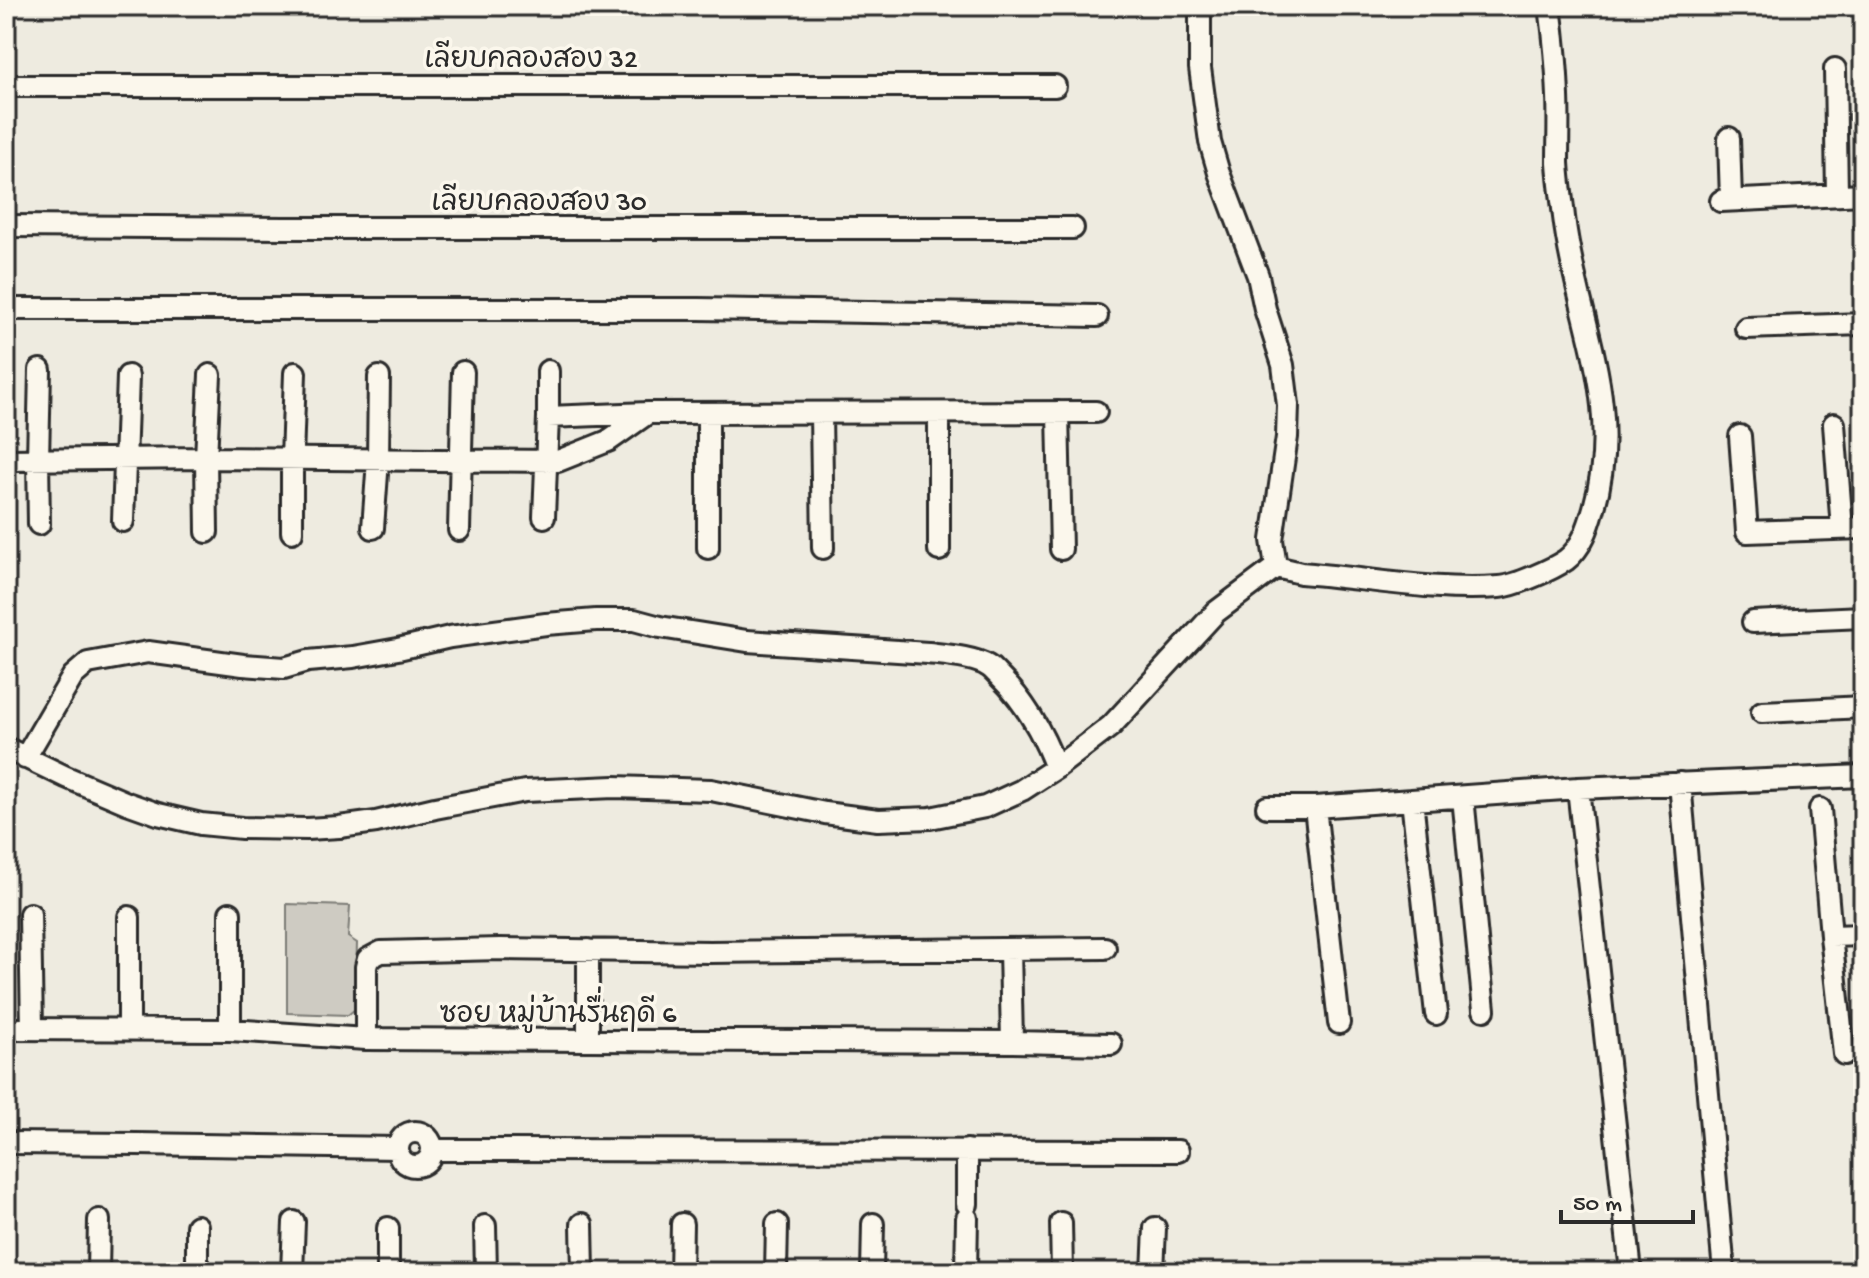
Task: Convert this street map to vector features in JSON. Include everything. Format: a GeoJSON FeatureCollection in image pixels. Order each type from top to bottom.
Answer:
{"type":"FeatureCollection","features":[{"type":"Feature","properties":{"kind":"street"},"geometry":{"type":"LineString","coordinates":[[1200,6],[1200,68],[1210,142],[1258,276],[1283,365],[1288,405],[1287,437],[1272,540],[1276,567]]}},
{"type":"Feature","properties":{"kind":"street"},"geometry":{"type":"LineString","coordinates":[[1276,567],[1301,573],[1404,583],[1503,587],[1568,559],[1587,533],[1598,495],[1605,433],[1599,377],[1572,268],[1564,219],[1550,6]]}},
{"type":"Feature","properties":{"kind":"street"},"geometry":{"type":"LineString","coordinates":[[1835,69],[1837,195]]}},
{"type":"Feature","properties":{"kind":"street","name":"เลียบคลองสอง 32"},"geometry":{"type":"LineString","coordinates":[[6,86],[1055,86]]}},
{"type":"Feature","properties":{"kind":"street"},"geometry":{"type":"LineString","coordinates":[[1729,138],[1726,200],[1863,194]]}},
{"type":"Feature","properties":{"kind":"street","name":"เลียบคลองสอง 30"},"geometry":{"type":"LineString","coordinates":[[6,226],[1073,228]]}},
{"type":"Feature","properties":{"kind":"street"},"geometry":{"type":"LineString","coordinates":[[6,309],[699,309],[1097,316]]}},
{"type":"Feature","properties":{"kind":"street"},"geometry":{"type":"LineString","coordinates":[[1746,328],[1863,324]]}},
{"type":"Feature","properties":{"kind":"street"},"geometry":{"type":"LineString","coordinates":[[39,524],[40,370]]}},
{"type":"Feature","properties":{"kind":"street"},"geometry":{"type":"LineString","coordinates":[[544,517],[548,371]]}},
{"type":"Feature","properties":{"kind":"street"},"geometry":{"type":"LineString","coordinates":[[459,530],[463,372]]}},
{"type":"Feature","properties":{"kind":"street"},"geometry":{"type":"LineString","coordinates":[[292,532],[295,373]]}},
{"type":"Feature","properties":{"kind":"street"},"geometry":{"type":"LineString","coordinates":[[207,532],[206,458],[210,375]]}},
{"type":"Feature","properties":{"kind":"street"},"geometry":{"type":"LineString","coordinates":[[123,521],[128,376]]}},
{"type":"Feature","properties":{"kind":"street"},"geometry":{"type":"LineString","coordinates":[[373,528],[379,377]]}},
{"type":"Feature","properties":{"kind":"street"},"geometry":{"type":"LineString","coordinates":[[1058,412],[1061,549]]}},
{"type":"Feature","properties":{"kind":"street"},"geometry":{"type":"LineString","coordinates":[[548,417],[648,413],[1096,412]]}},
{"type":"Feature","properties":{"kind":"street"},"geometry":{"type":"LineString","coordinates":[[6,460],[558,461],[608,441],[648,413]]}},
{"type":"Feature","properties":{"kind":"street"},"geometry":{"type":"LineString","coordinates":[[708,413],[708,548]]}},
{"type":"Feature","properties":{"kind":"street"},"geometry":{"type":"LineString","coordinates":[[821,413],[823,548]]}},
{"type":"Feature","properties":{"kind":"street"},"geometry":{"type":"LineString","coordinates":[[939,413],[939,550]]}},
{"type":"Feature","properties":{"kind":"street"},"geometry":{"type":"LineString","coordinates":[[1834,424],[1842,529]]}},
{"type":"Feature","properties":{"kind":"street"},"geometry":{"type":"LineString","coordinates":[[1740,436],[1747,532],[1863,528]]}},
{"type":"Feature","properties":{"kind":"street"},"geometry":{"type":"LineString","coordinates":[[6,748],[158,814],[201,824],[242,828],[339,827],[511,794],[576,787],[711,790],[825,813],[878,820],[930,818],[985,807],[1022,790],[1056,768],[1111,726],[1216,612],[1276,567]]}},
{"type":"Feature","properties":{"kind":"street"},"geometry":{"type":"LineString","coordinates":[[1753,622],[1863,617]]}},
{"type":"Feature","properties":{"kind":"street"},"geometry":{"type":"LineString","coordinates":[[25,758],[73,676],[88,663],[148,652],[284,668],[308,661],[353,657],[450,637],[546,624],[634,620],[747,641],[928,653],[988,665],[1009,685],[1027,710],[1056,768]]}},
{"type":"Feature","properties":{"kind":"street"},"geometry":{"type":"LineString","coordinates":[[1762,712],[1863,707]]}},
{"type":"Feature","properties":{"kind":"street"},"geometry":{"type":"LineString","coordinates":[[1267,807],[1315,807],[1578,788],[1863,776]]}},
{"type":"Feature","properties":{"kind":"street"},"geometry":{"type":"LineString","coordinates":[[1680,783],[1724,1272]]}},
{"type":"Feature","properties":{"kind":"street"},"geometry":{"type":"LineString","coordinates":[[1578,788],[1631,1272]]}},
{"type":"Feature","properties":{"kind":"street"},"geometry":{"type":"LineString","coordinates":[[1463,797],[1484,1010]]}},
{"type":"Feature","properties":{"kind":"street"},"geometry":{"type":"LineString","coordinates":[[1412,800],[1436,1014]]}},
{"type":"Feature","properties":{"kind":"street"},"geometry":{"type":"LineString","coordinates":[[1315,807],[1339,1023]]}},
{"type":"Feature","properties":{"kind":"street"},"geometry":{"type":"LineString","coordinates":[[1820,809],[1844,1054]]}},
{"type":"Feature","properties":{"kind":"street"},"geometry":{"type":"LineString","coordinates":[[230,913],[230,1030]]}},
{"type":"Feature","properties":{"kind":"street"},"geometry":{"type":"LineString","coordinates":[[30,914],[32,1029]]}},
{"type":"Feature","properties":{"kind":"street"},"geometry":{"type":"LineString","coordinates":[[129,917],[129,1029]]}},
{"type":"Feature","properties":{"kind":"street"},"geometry":{"type":"LineString","coordinates":[[1831,936],[1863,935]]}},
{"type":"Feature","properties":{"kind":"street"},"geometry":{"type":"LineString","coordinates":[[366,1039],[366,967],[368,959],[381,952],[1105,948]]}},
{"type":"Feature","properties":{"kind":"street"},"geometry":{"type":"LineString","coordinates":[[1010,949],[1012,1042]]}},
{"type":"Feature","properties":{"kind":"street"},"geometry":{"type":"LineString","coordinates":[[588,950],[588,1040]]}},
{"type":"Feature","properties":{"kind":"street","name":"ซอย หมู่บ้านรื่นฤดี 6"},"geometry":{"type":"LineString","coordinates":[[6,1029],[230,1030],[366,1039],[1111,1044]]}},
{"type":"Feature","properties":{"kind":"street"},"geometry":{"type":"LineString","coordinates":[[6,1143],[398,1148],[404,1161],[411,1165],[425,1163],[432,1150],[1178,1151]]}},
{"type":"Feature","properties":{"kind":"street"},"geometry":{"type":"LineString","coordinates":[[966,1272],[967,1150]]}},
{"type":"Feature","properties":{"kind":"street"},"geometry":{"type":"LineString","coordinates":[[98,1272],[99,1220]]}},
{"type":"Feature","properties":{"kind":"street"},"geometry":{"type":"LineString","coordinates":[[292,1272],[294,1222]]}},
{"type":"Feature","properties":{"kind":"street"},"geometry":{"type":"LineString","coordinates":[[1061,1223],[1062,1272]]}},
{"type":"Feature","properties":{"kind":"street"},"geometry":{"type":"LineString","coordinates":[[582,1224],[583,1272]]}},
{"type":"Feature","properties":{"kind":"street"},"geometry":{"type":"LineString","coordinates":[[681,1272],[682,1224]]}},
{"type":"Feature","properties":{"kind":"street"},"geometry":{"type":"LineString","coordinates":[[776,1272],[777,1224]]}},
{"type":"Feature","properties":{"kind":"street"},"geometry":{"type":"LineString","coordinates":[[872,1272],[873,1224]]}},
{"type":"Feature","properties":{"kind":"street"},"geometry":{"type":"LineString","coordinates":[[197,1226],[197,1272]]}},
{"type":"Feature","properties":{"kind":"street"},"geometry":{"type":"LineString","coordinates":[[485,1226],[486,1272]]}},
{"type":"Feature","properties":{"kind":"street"},"geometry":{"type":"LineString","coordinates":[[388,1228],[388,1272]]}},
{"type":"Feature","properties":{"kind":"street"},"geometry":{"type":"LineString","coordinates":[[1153,1272],[1155,1228]]}},
{"type":"Feature","properties":{"kind":"shaded area"},"geometry":{"type":"Polygon","coordinates":[[[287,904],[350,906],[348,937],[357,943],[355,1009],[348,1015],[287,1013],[287,904]]]}}]}
